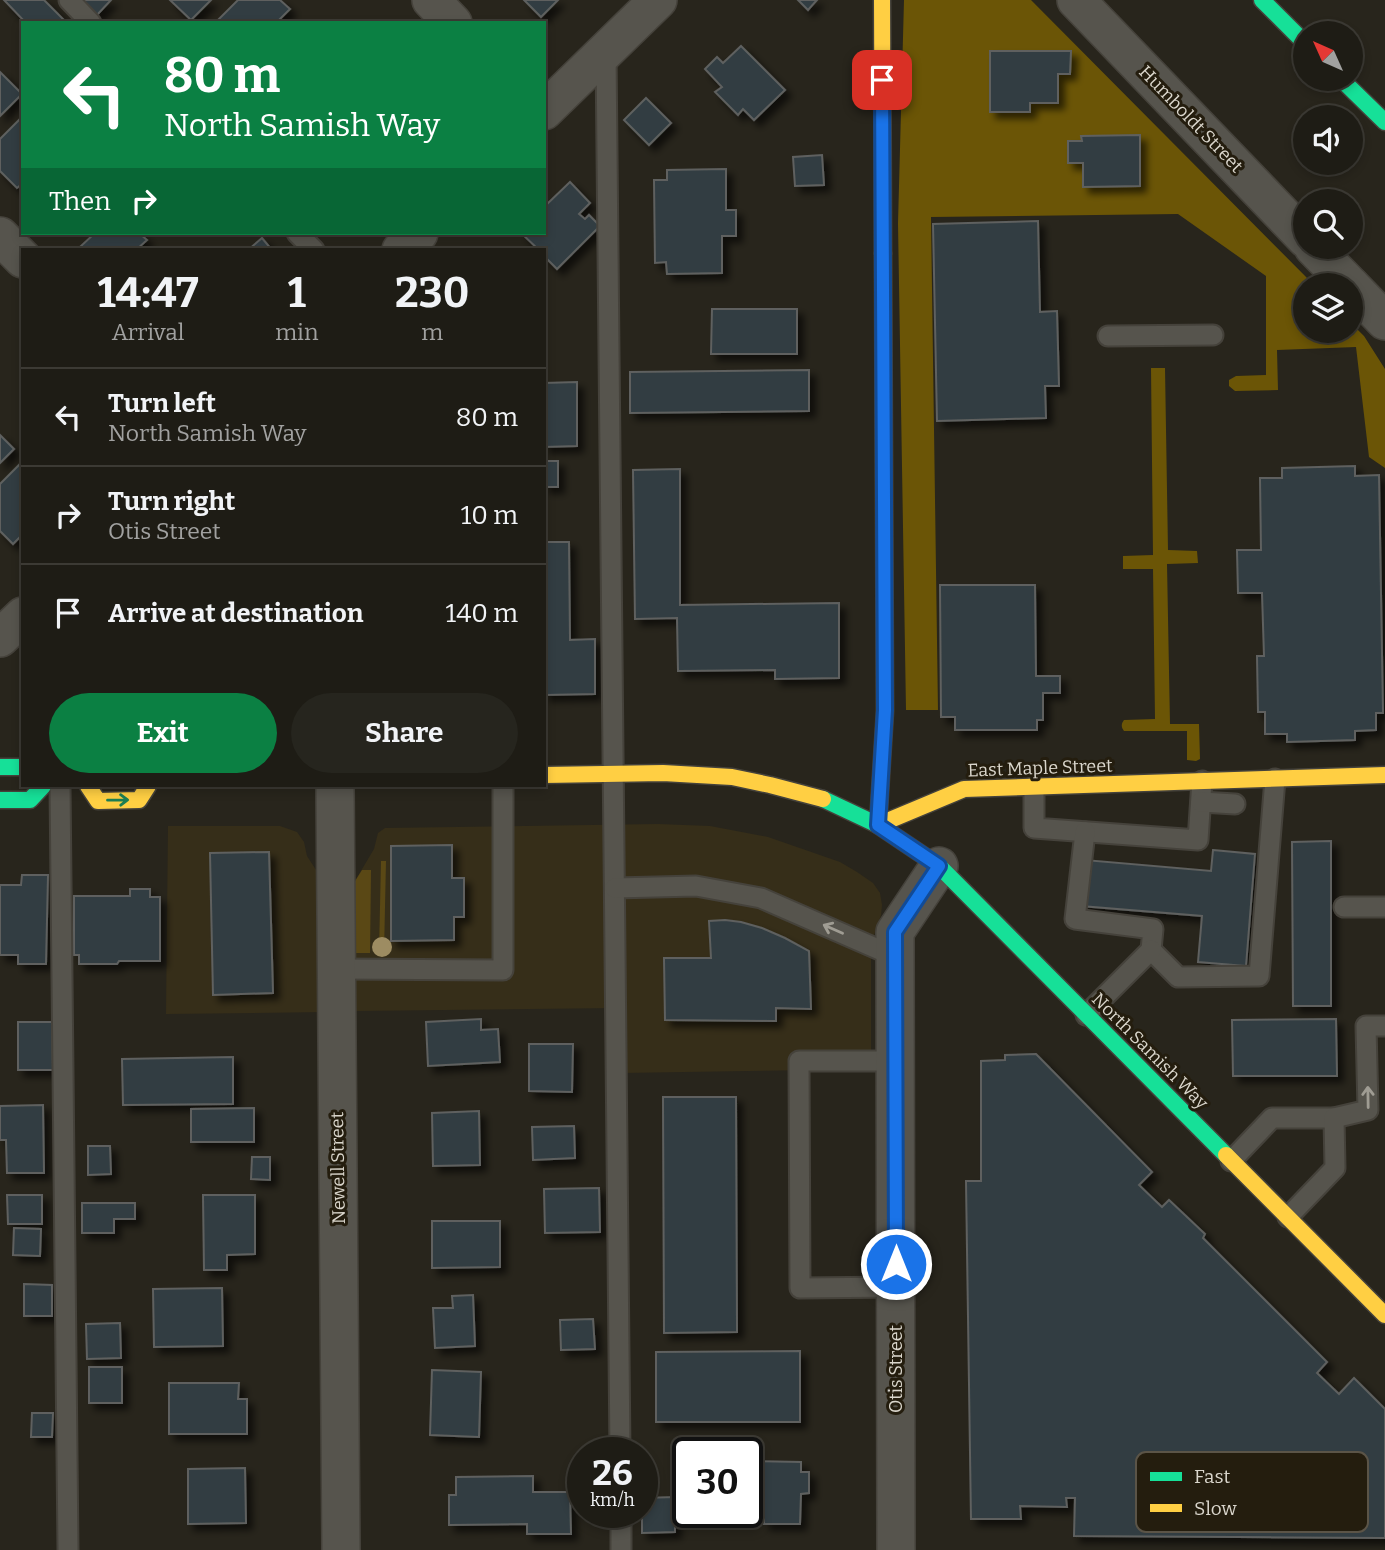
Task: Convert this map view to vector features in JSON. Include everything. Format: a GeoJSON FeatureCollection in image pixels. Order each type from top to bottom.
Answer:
{"type":"FeatureCollection","features":[{"type":"Feature","properties":{"kind":"main road"},"geometry":{"type":"LineString","coordinates":[[546,775],[663,773],[732,777],[829,801],[878,825],[885,710],[882,0]]}},
{"type":"Feature","properties":{"kind":"main road"},"geometry":{"type":"LineString","coordinates":[[1262,0],[1293,31]]}},
{"type":"Feature","properties":{"kind":"main road"},"geometry":{"type":"LineString","coordinates":[[1353,91],[1385,122]]}},
{"type":"Feature","properties":{"kind":"main road"},"geometry":{"type":"LineString","coordinates":[[0,767],[21,767]]}},
{"type":"Feature","properties":{"kind":"main road","name":"East Maple Street"},"geometry":{"type":"LineString","coordinates":[[878,825],[964,789],[1385,775]]}},
{"type":"Feature","properties":{"kind":"main road"},"geometry":{"type":"LineString","coordinates":[[0,800],[30,800],[42,787]]}},
{"type":"Feature","properties":{"kind":"main road"},"geometry":{"type":"LineString","coordinates":[[89,787],[98,801],[139,800],[147,787]]}},
{"type":"Feature","properties":{"kind":"main road","name":"North Samish Way"},"geometry":{"type":"LineString","coordinates":[[878,825],[939,866],[1385,1315]]}},
{"type":"Feature","properties":{"kind":"street"},"geometry":{"type":"LineString","coordinates":[[431,0],[451,21]]}},
{"type":"Feature","properties":{"kind":"street"},"geometry":{"type":"LineString","coordinates":[[546,109],[658,0]]}},
{"type":"Feature","properties":{"kind":"street","name":"Humboldt Street"},"geometry":{"type":"LineString","coordinates":[[1076,0],[1293,225]]}},
{"type":"Feature","properties":{"kind":"street"},"geometry":{"type":"LineString","coordinates":[[403,248],[417,235]]}},
{"type":"Feature","properties":{"kind":"street"},"geometry":{"type":"LineString","coordinates":[[0,236],[21,257]]}},
{"type":"Feature","properties":{"kind":"street"},"geometry":{"type":"LineString","coordinates":[[1325,259],[1338,273]]}},
{"type":"Feature","properties":{"kind":"street"},"geometry":{"type":"LineString","coordinates":[[1363,298],[1385,321]]}},
{"type":"Feature","properties":{"kind":"street"},"geometry":{"type":"LineString","coordinates":[[0,638],[21,618]]}},
{"type":"Feature","properties":{"kind":"street","name":"Newell Street"},"geometry":{"type":"LineString","coordinates":[[335,787],[341,1550]]}},
{"type":"Feature","properties":{"kind":"street","name":"Otis Street"},"geometry":{"type":"LineString","coordinates":[[896,1550],[895,932],[939,866]]}},
{"type":"Feature","properties":{"kind":"lane"},"geometry":{"type":"LineString","coordinates":[[69,0],[89,21]]}},
{"type":"Feature","properties":{"kind":"lane"},"geometry":{"type":"LineString","coordinates":[[606,51],[620,1437]]}},
{"type":"Feature","properties":{"kind":"lane"},"geometry":{"type":"LineString","coordinates":[[299,235],[312,248]]}},
{"type":"Feature","properties":{"kind":"lane"},"geometry":{"type":"LineString","coordinates":[[1108,336],[1213,335]]}},
{"type":"Feature","properties":{"kind":"lane"},"geometry":{"type":"LineString","coordinates":[[1151,950],[1178,977],[1259,976],[1275,779]]}},
{"type":"Feature","properties":{"kind":"lane"},"geometry":{"type":"LineString","coordinates":[[1034,786],[1034,828],[1198,840],[1202,781]]}},
{"type":"Feature","properties":{"kind":"lane"},"geometry":{"type":"LineString","coordinates":[[60,787],[68,1550]]}},
{"type":"Feature","properties":{"kind":"lane"},"geometry":{"type":"LineString","coordinates":[[336,969],[503,970],[503,787]]}},
{"type":"Feature","properties":{"kind":"lane"},"geometry":{"type":"LineString","coordinates":[[1201,802],[1235,804]]}},
{"type":"Feature","properties":{"kind":"lane"},"geometry":{"type":"LineString","coordinates":[[1085,832],[1076,919],[1153,929],[1151,950],[1086,1015]]}},
{"type":"Feature","properties":{"kind":"lane"},"geometry":{"type":"LineString","coordinates":[[615,888],[696,886],[761,898],[895,957]]}},
{"type":"Feature","properties":{"kind":"lane"},"geometry":{"type":"LineString","coordinates":[[1344,907],[1385,907]]}},
{"type":"Feature","properties":{"kind":"lane"},"geometry":{"type":"LineString","coordinates":[[1231,1161],[1272,1118],[1334,1118],[1368,1110],[1366,1026],[1385,1026]]}},
{"type":"Feature","properties":{"kind":"lane"},"geometry":{"type":"LineString","coordinates":[[895,1061],[799,1061],[800,1288],[896,1287]]}},
{"type":"Feature","properties":{"kind":"lane"},"geometry":{"type":"LineString","coordinates":[[1287,1217],[1335,1168],[1334,1118]]}},
{"type":"Feature","properties":{"kind":"lane"},"geometry":{"type":"LineString","coordinates":[[621,1528],[621,1550]]}},
{"type":"Feature","properties":{"kind":"shaded area"},"geometry":{"type":"Polygon","coordinates":[[[904,0],[1031,0],[1302,273],[1293,273],[1293,343],[1363,343],[1364,336],[1385,369],[1385,468],[1369,457],[1356,347],[1277,350],[1278,390],[1235,391],[1229,386],[1229,380],[1236,376],[1266,375],[1266,276],[1178,214],[931,217],[938,710],[906,710],[898,223],[904,0]]]}},
{"type":"Feature","properties":{"kind":"shaded area"},"geometry":{"type":"Polygon","coordinates":[[[1151,368],[1165,368],[1168,550],[1197,551],[1198,563],[1167,564],[1170,724],[1199,724],[1200,759],[1196,761],[1187,760],[1187,731],[1124,731],[1122,727],[1124,720],[1155,719],[1153,569],[1123,569],[1123,556],[1153,555],[1151,368]]]}},
{"type":"Feature","properties":{"kind":"shaded area"},"geometry":{"type":"Polygon","coordinates":[[[658,824],[710,826],[768,837],[840,862],[873,883],[880,893],[882,905],[871,944],[871,1069],[621,1073],[618,1008],[355,1011],[352,886],[374,849],[378,833],[385,828],[658,824]]]}},
{"type":"Feature","properties":{"kind":"shaded area"},"geometry":{"type":"Polygon","coordinates":[[[168,826],[280,826],[297,832],[304,842],[307,856],[327,887],[328,1012],[166,1014],[168,826]]]}},
{"type":"Feature","properties":{"kind":"shaded area"},"geometry":{"type":"Polygon","coordinates":[[[381,861],[386,861],[384,953],[379,952],[381,861]]]}},
{"type":"Feature","properties":{"kind":"shaded area"},"geometry":{"type":"Polygon","coordinates":[[[362,870],[371,870],[370,953],[354,953],[352,886],[362,870]]]}},
{"type":"Feature","properties":{"kind":"building"},"geometry":{"type":"Polygon","coordinates":[[[4,0],[44,0],[65,21],[24,21],[4,0]]]}},
{"type":"Feature","properties":{"kind":"building"},"geometry":{"type":"Polygon","coordinates":[[[80,0],[111,0],[96,16],[80,0]]]}},
{"type":"Feature","properties":{"kind":"building"},"geometry":{"type":"Polygon","coordinates":[[[170,0],[211,0],[191,20],[170,0]]]}},
{"type":"Feature","properties":{"kind":"building"},"geometry":{"type":"Polygon","coordinates":[[[238,0],[280,0],[290,9],[278,21],[217,21],[238,0]]]}},
{"type":"Feature","properties":{"kind":"building"},"geometry":{"type":"Polygon","coordinates":[[[524,0],[558,0],[541,17],[524,0]]]}},
{"type":"Feature","properties":{"kind":"building"},"geometry":{"type":"Polygon","coordinates":[[[798,0],[817,0],[808,10],[798,0]]]}},
{"type":"Feature","properties":{"kind":"building"},"geometry":{"type":"Polygon","coordinates":[[[741,46],[785,90],[754,120],[743,109],[738,115],[715,92],[722,87],[705,69],[717,57],[723,63],[741,46]]]}},
{"type":"Feature","properties":{"kind":"building"},"geometry":{"type":"Polygon","coordinates":[[[990,51],[1071,51],[1070,74],[1058,74],[1058,103],[1030,103],[1030,112],[990,112],[990,51]]]}},
{"type":"Feature","properties":{"kind":"building"},"geometry":{"type":"Polygon","coordinates":[[[0,72],[21,95],[0,116],[0,72]]]}},
{"type":"Feature","properties":{"kind":"building"},"geometry":{"type":"Polygon","coordinates":[[[646,98],[671,123],[649,145],[624,120],[646,98]]]}},
{"type":"Feature","properties":{"kind":"building"},"geometry":{"type":"Polygon","coordinates":[[[21,118],[21,185],[17,188],[0,171],[0,139],[21,118]]]}},
{"type":"Feature","properties":{"kind":"building"},"geometry":{"type":"Polygon","coordinates":[[[1140,135],[1140,186],[1083,187],[1083,163],[1068,163],[1068,141],[1082,141],[1081,136],[1140,135]]]}},
{"type":"Feature","properties":{"kind":"building"},"geometry":{"type":"Polygon","coordinates":[[[822,155],[824,185],[795,186],[793,157],[822,155]]]}},
{"type":"Feature","properties":{"kind":"building"},"geometry":{"type":"Polygon","coordinates":[[[726,169],[726,210],[736,210],[736,236],[722,236],[722,273],[667,274],[666,262],[655,263],[654,180],[667,180],[667,170],[726,169]]]}},
{"type":"Feature","properties":{"kind":"building"},"geometry":{"type":"Polygon","coordinates":[[[570,182],[590,203],[579,214],[585,219],[589,215],[600,226],[557,269],[546,258],[546,248],[537,248],[523,235],[546,235],[546,205],[570,182]]]}},
{"type":"Feature","properties":{"kind":"building"},"geometry":{"type":"Polygon","coordinates":[[[1038,221],[1040,312],[1057,311],[1059,386],[1045,386],[1046,418],[937,421],[933,224],[1038,221]]]}},
{"type":"Feature","properties":{"kind":"building"},"geometry":{"type":"Polygon","coordinates":[[[93,235],[141,235],[147,240],[138,248],[81,246],[93,235]]]}},
{"type":"Feature","properties":{"kind":"building"},"geometry":{"type":"Polygon","coordinates":[[[262,238],[270,248],[250,248],[262,238]]]}},
{"type":"Feature","properties":{"kind":"building"},"geometry":{"type":"Polygon","coordinates":[[[712,309],[797,309],[797,354],[711,354],[712,309]]]}},
{"type":"Feature","properties":{"kind":"building"},"geometry":{"type":"Polygon","coordinates":[[[809,370],[809,411],[630,413],[630,372],[809,370]]]}},
{"type":"Feature","properties":{"kind":"building"},"geometry":{"type":"Polygon","coordinates":[[[577,382],[577,446],[546,447],[546,383],[577,382]]]}},
{"type":"Feature","properties":{"kind":"building"},"geometry":{"type":"Polygon","coordinates":[[[0,435],[14,449],[0,463],[0,435]]]}},
{"type":"Feature","properties":{"kind":"building"},"geometry":{"type":"Polygon","coordinates":[[[546,461],[558,461],[558,487],[546,487],[546,461]]]}},
{"type":"Feature","properties":{"kind":"building"},"geometry":{"type":"Polygon","coordinates":[[[21,463],[21,536],[13,544],[0,531],[0,484],[21,463]]]}},
{"type":"Feature","properties":{"kind":"building"},"geometry":{"type":"Polygon","coordinates":[[[1355,466],[1355,476],[1379,475],[1383,713],[1376,713],[1376,730],[1355,731],[1355,740],[1287,742],[1287,734],[1265,734],[1265,712],[1258,712],[1257,656],[1264,656],[1262,593],[1238,593],[1237,550],[1261,550],[1260,478],[1282,478],[1282,468],[1355,466]]]}},
{"type":"Feature","properties":{"kind":"building"},"geometry":{"type":"Polygon","coordinates":[[[680,469],[680,605],[839,603],[839,678],[775,679],[775,670],[678,671],[677,618],[635,619],[633,470],[680,469]]]}},
{"type":"Feature","properties":{"kind":"building"},"geometry":{"type":"Polygon","coordinates":[[[546,542],[569,542],[570,640],[595,639],[595,694],[546,695],[546,542]]]}},
{"type":"Feature","properties":{"kind":"building"},"geometry":{"type":"Polygon","coordinates":[[[940,585],[1035,585],[1036,676],[1060,676],[1060,693],[1043,693],[1043,720],[1037,720],[1037,730],[955,730],[955,717],[941,717],[940,585]]]}},
{"type":"Feature","properties":{"kind":"building"},"geometry":{"type":"Polygon","coordinates":[[[1331,841],[1331,1006],[1293,1006],[1292,842],[1331,841]]]}},
{"type":"Feature","properties":{"kind":"building"},"geometry":{"type":"Polygon","coordinates":[[[452,845],[452,878],[464,878],[464,917],[454,917],[454,940],[391,941],[391,846],[452,845]]]}},
{"type":"Feature","properties":{"kind":"building"},"geometry":{"type":"Polygon","coordinates":[[[1213,850],[1255,854],[1246,966],[1198,962],[1202,916],[1081,906],[1085,860],[1211,871],[1213,850]]]}},
{"type":"Feature","properties":{"kind":"building"},"geometry":{"type":"Polygon","coordinates":[[[269,852],[273,993],[213,995],[210,853],[269,852]]]}},
{"type":"Feature","properties":{"kind":"building"},"geometry":{"type":"Polygon","coordinates":[[[22,875],[48,875],[46,964],[18,964],[18,955],[0,955],[0,885],[21,885],[22,875]]]}},
{"type":"Feature","properties":{"kind":"building"},"geometry":{"type":"Polygon","coordinates":[[[130,889],[150,889],[150,897],[160,897],[160,961],[79,964],[79,955],[74,955],[74,896],[130,896],[130,889]]]}},
{"type":"Feature","properties":{"kind":"building"},"geometry":{"type":"Polygon","coordinates":[[[725,920],[762,928],[809,951],[811,1009],[776,1008],[776,1021],[665,1020],[664,958],[711,958],[709,921],[725,920]]]}},
{"type":"Feature","properties":{"kind":"building"},"geometry":{"type":"Polygon","coordinates":[[[481,1019],[481,1030],[498,1029],[500,1062],[428,1066],[426,1022],[481,1019]]]}},
{"type":"Feature","properties":{"kind":"building"},"geometry":{"type":"Polygon","coordinates":[[[1336,1019],[1337,1076],[1233,1076],[1232,1020],[1336,1019]]]}},
{"type":"Feature","properties":{"kind":"building"},"geometry":{"type":"Polygon","coordinates":[[[18,1022],[52,1022],[53,1070],[18,1070],[18,1022]]]}},
{"type":"Feature","properties":{"kind":"building"},"geometry":{"type":"Polygon","coordinates":[[[529,1044],[573,1044],[572,1092],[529,1091],[529,1044]]]}},
{"type":"Feature","properties":{"kind":"building"},"geometry":{"type":"Polygon","coordinates":[[[1036,1054],[1152,1172],[1139,1185],[1162,1207],[1169,1200],[1205,1234],[1203,1238],[1327,1362],[1317,1373],[1339,1394],[1354,1378],[1385,1409],[1385,1538],[1074,1536],[1075,1498],[1066,1498],[1067,1507],[1020,1506],[1021,1519],[971,1519],[966,1181],[981,1181],[981,1061],[1005,1060],[1005,1055],[1036,1054]]]}},
{"type":"Feature","properties":{"kind":"building"},"geometry":{"type":"Polygon","coordinates":[[[233,1057],[233,1104],[123,1105],[122,1059],[233,1057]]]}},
{"type":"Feature","properties":{"kind":"building"},"geometry":{"type":"Polygon","coordinates":[[[663,1097],[736,1097],[737,1332],[664,1333],[663,1097]]]}},
{"type":"Feature","properties":{"kind":"building"},"geometry":{"type":"Polygon","coordinates":[[[43,1105],[44,1173],[7,1173],[6,1140],[0,1140],[0,1106],[43,1105]]]}},
{"type":"Feature","properties":{"kind":"building"},"geometry":{"type":"Polygon","coordinates":[[[254,1108],[254,1142],[191,1142],[191,1109],[254,1108]]]}},
{"type":"Feature","properties":{"kind":"building"},"geometry":{"type":"Polygon","coordinates":[[[479,1111],[480,1165],[433,1166],[432,1113],[479,1111]]]}},
{"type":"Feature","properties":{"kind":"building"},"geometry":{"type":"Polygon","coordinates":[[[574,1126],[575,1158],[533,1160],[532,1127],[574,1126]]]}},
{"type":"Feature","properties":{"kind":"building"},"geometry":{"type":"Polygon","coordinates":[[[88,1146],[110,1146],[111,1174],[88,1175],[88,1146]]]}},
{"type":"Feature","properties":{"kind":"building"},"geometry":{"type":"Polygon","coordinates":[[[252,1157],[270,1157],[270,1180],[251,1179],[252,1157]]]}},
{"type":"Feature","properties":{"kind":"building"},"geometry":{"type":"Polygon","coordinates":[[[599,1188],[600,1232],[545,1233],[544,1189],[599,1188]]]}},
{"type":"Feature","properties":{"kind":"building"},"geometry":{"type":"Polygon","coordinates":[[[7,1195],[42,1195],[42,1224],[8,1224],[7,1195]]]}},
{"type":"Feature","properties":{"kind":"building"},"geometry":{"type":"Polygon","coordinates":[[[203,1195],[255,1195],[255,1254],[227,1255],[227,1270],[204,1270],[203,1195]]]}},
{"type":"Feature","properties":{"kind":"building"},"geometry":{"type":"Polygon","coordinates":[[[82,1203],[135,1203],[135,1219],[114,1219],[114,1233],[82,1233],[82,1203]]]}},
{"type":"Feature","properties":{"kind":"building"},"geometry":{"type":"Polygon","coordinates":[[[432,1221],[500,1221],[500,1267],[432,1268],[432,1221]]]}},
{"type":"Feature","properties":{"kind":"building"},"geometry":{"type":"Polygon","coordinates":[[[14,1228],[41,1229],[40,1256],[13,1255],[14,1228]]]}},
{"type":"Feature","properties":{"kind":"building"},"geometry":{"type":"Polygon","coordinates":[[[24,1284],[52,1285],[52,1316],[24,1316],[24,1284]]]}},
{"type":"Feature","properties":{"kind":"building"},"geometry":{"type":"Polygon","coordinates":[[[222,1288],[223,1346],[154,1347],[153,1289],[222,1288]]]}},
{"type":"Feature","properties":{"kind":"building"},"geometry":{"type":"Polygon","coordinates":[[[473,1295],[475,1346],[435,1348],[433,1308],[453,1308],[452,1296],[473,1295]]]}},
{"type":"Feature","properties":{"kind":"building"},"geometry":{"type":"Polygon","coordinates":[[[593,1319],[595,1349],[561,1350],[560,1320],[593,1319]]]}},
{"type":"Feature","properties":{"kind":"building"},"geometry":{"type":"Polygon","coordinates":[[[120,1323],[121,1358],[87,1359],[86,1324],[120,1323]]]}},
{"type":"Feature","properties":{"kind":"building"},"geometry":{"type":"Polygon","coordinates":[[[800,1351],[800,1422],[656,1422],[656,1352],[800,1351]]]}},
{"type":"Feature","properties":{"kind":"building"},"geometry":{"type":"Polygon","coordinates":[[[89,1367],[122,1367],[122,1403],[89,1403],[89,1367]]]}},
{"type":"Feature","properties":{"kind":"building"},"geometry":{"type":"Polygon","coordinates":[[[432,1370],[481,1372],[479,1437],[430,1435],[432,1370]]]}},
{"type":"Feature","properties":{"kind":"building"},"geometry":{"type":"Polygon","coordinates":[[[169,1383],[239,1383],[238,1399],[247,1399],[247,1434],[169,1434],[169,1383]]]}},
{"type":"Feature","properties":{"kind":"building"},"geometry":{"type":"Polygon","coordinates":[[[32,1413],[53,1413],[52,1437],[31,1437],[32,1413]]]}},
{"type":"Feature","properties":{"kind":"building"},"geometry":{"type":"Polygon","coordinates":[[[763,1461],[801,1462],[801,1472],[809,1472],[809,1493],[801,1494],[800,1524],[764,1524],[763,1461]]]}},
{"type":"Feature","properties":{"kind":"building"},"geometry":{"type":"Polygon","coordinates":[[[245,1468],[246,1523],[188,1524],[188,1469],[245,1468]]]}},
{"type":"Feature","properties":{"kind":"building"},"geometry":{"type":"Polygon","coordinates":[[[533,1476],[533,1492],[567,1492],[567,1528],[571,1528],[571,1534],[527,1534],[527,1524],[449,1525],[449,1495],[456,1495],[456,1477],[533,1476]]]}},
{"type":"Feature","properties":{"kind":"building"},"geometry":{"type":"Polygon","coordinates":[[[672,1497],[672,1528],[675,1528],[675,1532],[642,1533],[642,1528],[658,1528],[658,1498],[672,1497]]]}},
{"type":"Feature","properties":{"kind":"traffic: fast"},"geometry":{"type":"LineString","coordinates":[[1262,0],[1293,31]]}},
{"type":"Feature","properties":{"kind":"traffic: fast"},"geometry":{"type":"LineString","coordinates":[[1353,91],[1385,122]]}},
{"type":"Feature","properties":{"kind":"traffic: fast"},"geometry":{"type":"LineString","coordinates":[[878,825],[885,711],[883,253]]}},
{"type":"Feature","properties":{"kind":"traffic: fast"},"geometry":{"type":"LineString","coordinates":[[0,767],[21,767]]}},
{"type":"Feature","properties":{"kind":"traffic: fast"},"geometry":{"type":"LineString","coordinates":[[0,800],[30,800],[42,787]]}},
{"type":"Feature","properties":{"kind":"traffic: fast"},"geometry":{"type":"LineString","coordinates":[[823,799],[878,825],[939,866],[1226,1155]]}},
{"type":"Feature","properties":{"kind":"traffic: slow"},"geometry":{"type":"LineString","coordinates":[[882,0],[883,253]]}},
{"type":"Feature","properties":{"kind":"traffic: slow"},"geometry":{"type":"LineString","coordinates":[[546,775],[663,773],[732,777],[823,799]]}},
{"type":"Feature","properties":{"kind":"traffic: slow"},"geometry":{"type":"LineString","coordinates":[[878,825],[964,789],[1385,775]]}},
{"type":"Feature","properties":{"kind":"traffic: slow"},"geometry":{"type":"LineString","coordinates":[[89,787],[98,801],[139,800],[147,787]]}},
{"type":"Feature","properties":{"kind":"traffic: slow"},"geometry":{"type":"LineString","coordinates":[[1226,1155],[1385,1315]]}},
{"type":"Feature","properties":{"kind":"route"},"geometry":{"type":"LineString","coordinates":[[882,80],[885,730],[878,825],[939,866],[895,932],[896,1264]]}}]}
